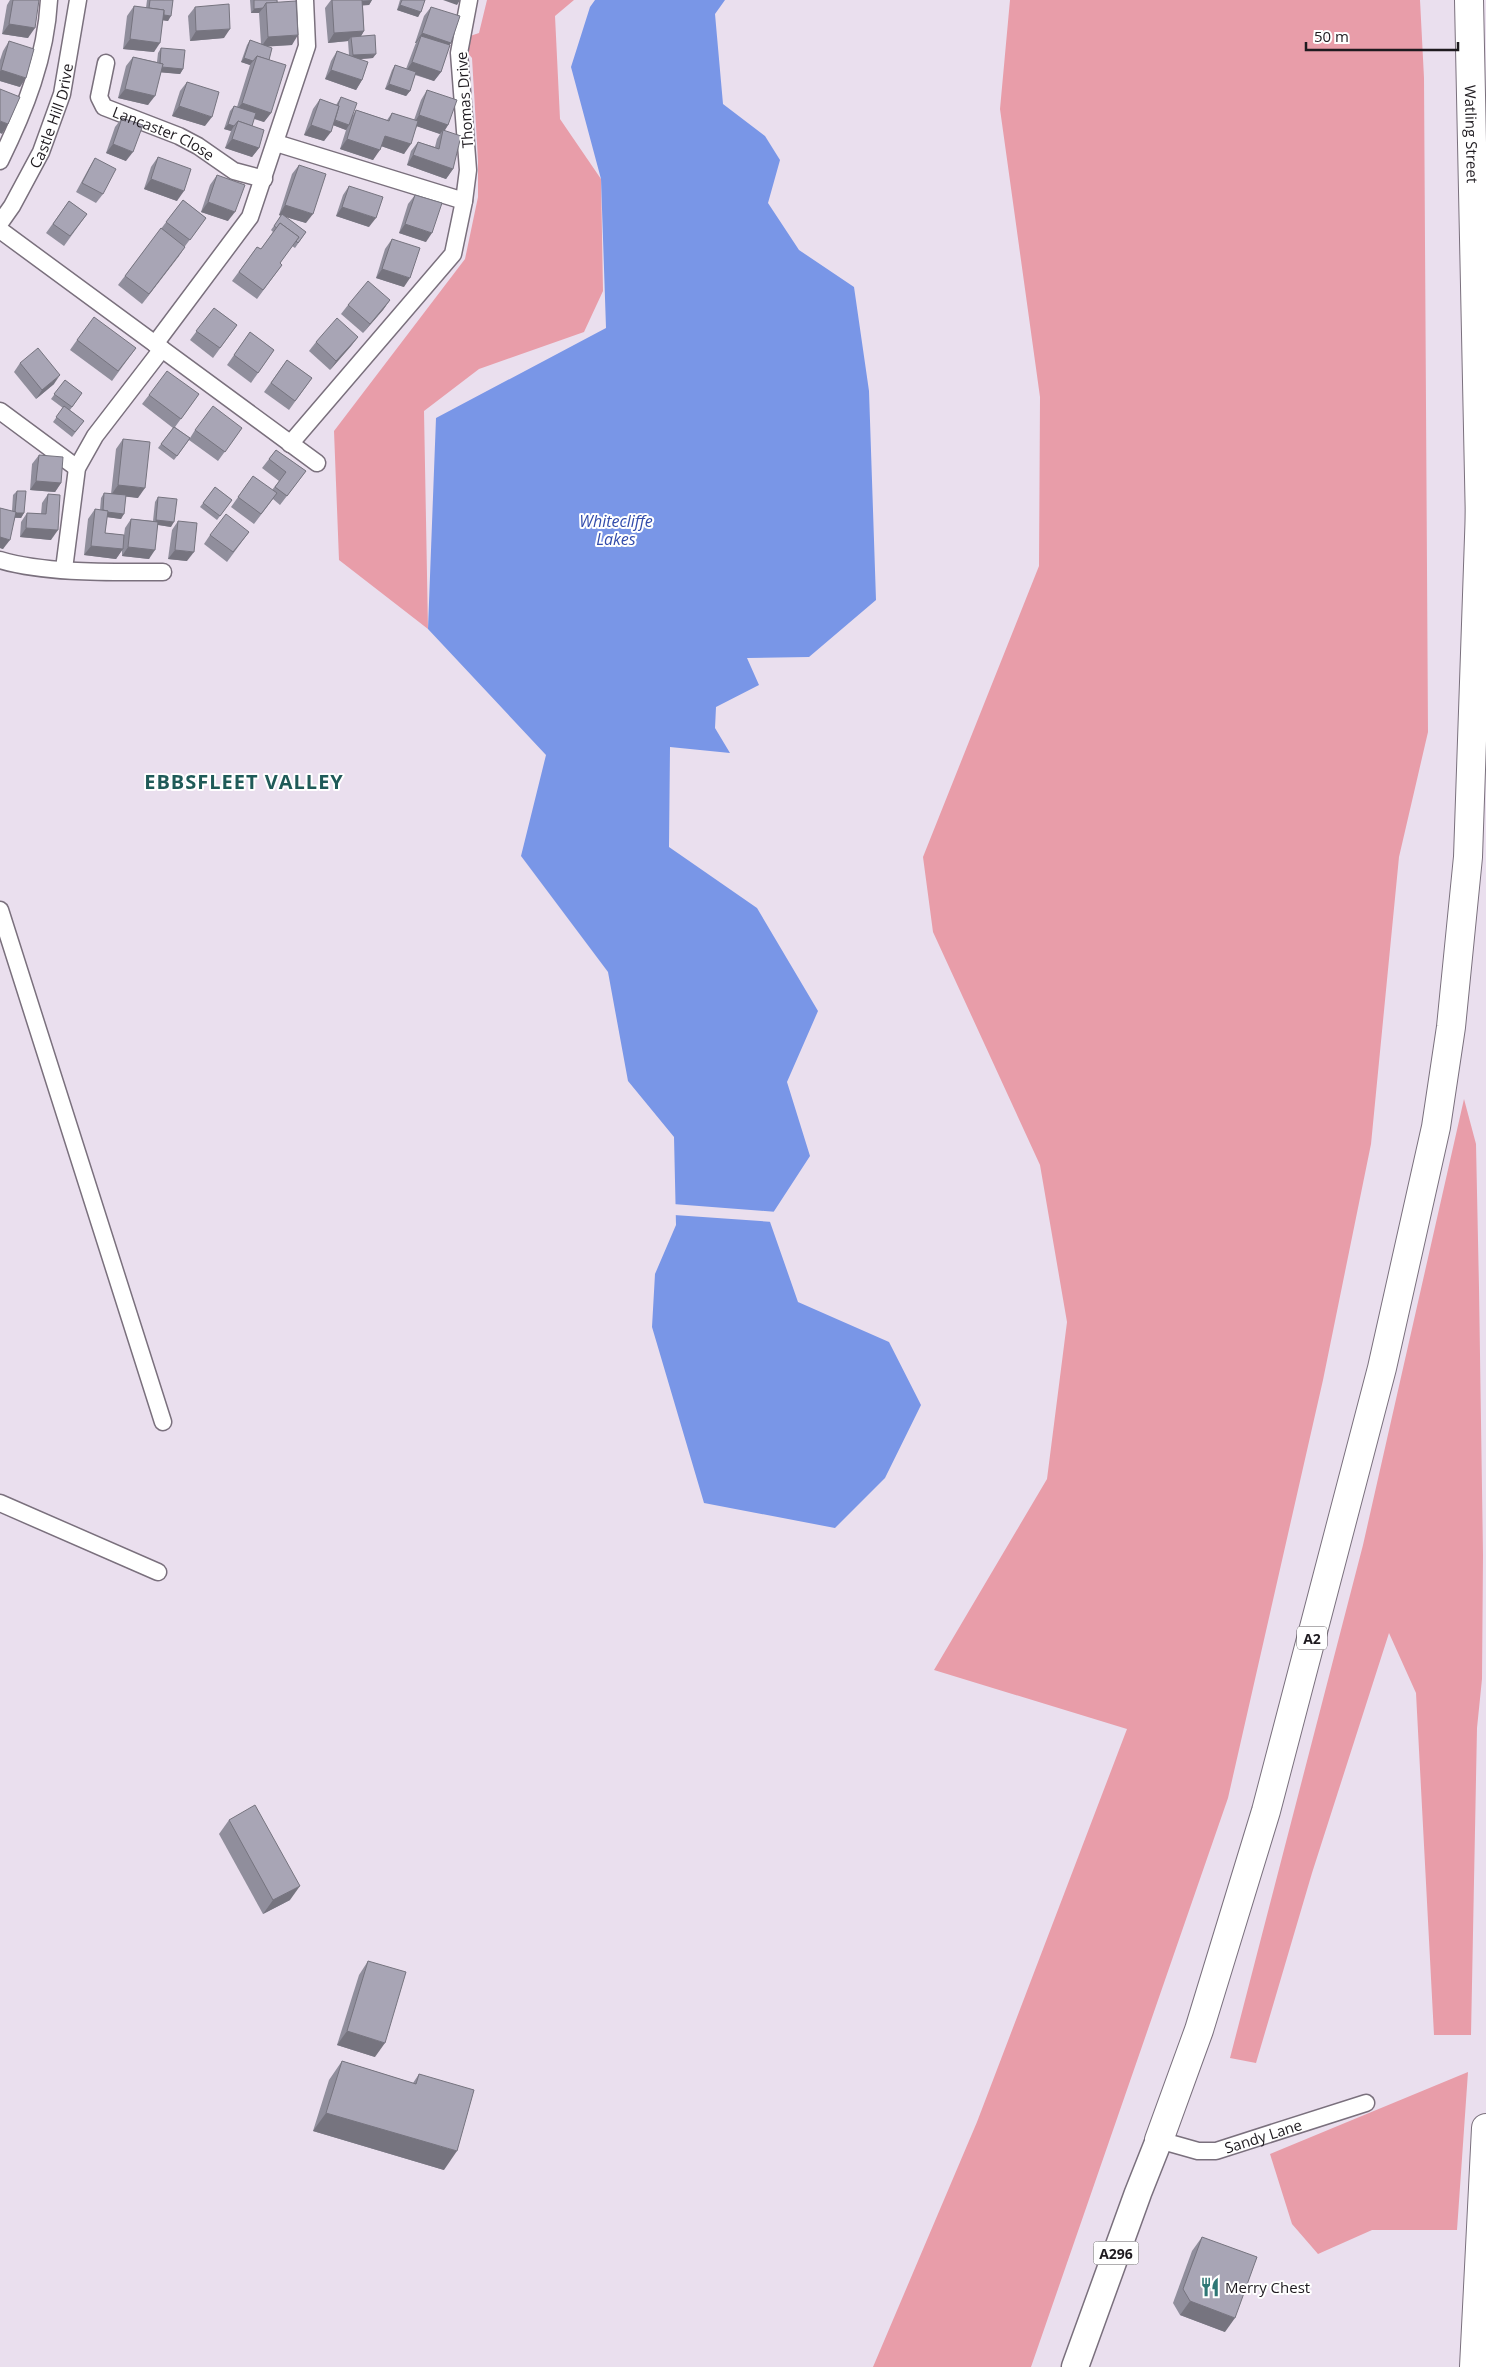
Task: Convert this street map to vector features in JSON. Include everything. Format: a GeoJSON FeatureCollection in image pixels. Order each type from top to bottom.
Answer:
{"type":"FeatureCollection","features":[{"type":"Feature","properties":{"kind":"highway","name":"Watling Street"},"geometry":{"type":"LineString","coordinates":[[1468,0],[1480,521]]}},
{"type":"Feature","properties":{"kind":"highway","name":"A2"},"geometry":{"type":"LineString","coordinates":[[1480,521],[1486,738]]}},
{"type":"Feature","properties":{"kind":"highway","name":"A2"},"geometry":{"type":"LineString","coordinates":[[1159,2140],[1199,2030],[1268,1802],[1382,1368],[1436,1128],[1451,1027],[1468,857],[1480,521]]}},
{"type":"Feature","properties":{"kind":"highway"},"geometry":{"type":"LineString","coordinates":[[1474,2367],[1486,2128]]}},
{"type":"Feature","properties":{"kind":"main road","name":"A296"},"geometry":{"type":"LineString","coordinates":[[1075,2367],[1159,2140]]}},
{"type":"Feature","properties":{"kind":"street"},"geometry":{"type":"LineString","coordinates":[[0,161],[15,130],[34,80],[44,40],[49,0]]}},
{"type":"Feature","properties":{"kind":"street","name":"Castle Hill Drive"},"geometry":{"type":"LineString","coordinates":[[0,223],[12,206],[41,152],[62,94],[78,0]]}},
{"type":"Feature","properties":{"kind":"street"},"geometry":{"type":"LineString","coordinates":[[64,569],[77,468],[95,436],[250,217],[307,46],[305,0]]}},
{"type":"Feature","properties":{"kind":"street","name":"Thomas Drive"},"geometry":{"type":"LineString","coordinates":[[290,444],[453,254],[464,200],[468,161],[459,53],[470,0]]}},
{"type":"Feature","properties":{"kind":"street","name":"Lancaster Close"},"geometry":{"type":"LineString","coordinates":[[106,63],[99,97],[104,107],[178,136],[198,146],[234,171],[264,179]]}},
{"type":"Feature","properties":{"kind":"street"},"geometry":{"type":"LineString","coordinates":[[276,143],[464,200]]}},
{"type":"Feature","properties":{"kind":"street"},"geometry":{"type":"LineString","coordinates":[[0,230],[317,464]]}},
{"type":"Feature","properties":{"kind":"street"},"geometry":{"type":"LineString","coordinates":[[0,412],[77,468]]}},
{"type":"Feature","properties":{"kind":"street"},"geometry":{"type":"LineString","coordinates":[[0,560],[16,564],[87,571],[163,572]]}},
{"type":"Feature","properties":{"kind":"street"},"geometry":{"type":"LineString","coordinates":[[0,910],[163,1422]]}},
{"type":"Feature","properties":{"kind":"street"},"geometry":{"type":"LineString","coordinates":[[0,1503],[158,1572]]}},
{"type":"Feature","properties":{"kind":"street","name":"Sandy Lane"},"geometry":{"type":"LineString","coordinates":[[1159,2140],[1198,2152],[1216,2151],[1366,2103]]}},
{"type":"Feature","properties":{"kind":"shaded area"},"geometry":{"type":"Polygon","coordinates":[[[487,0],[574,0],[555,16],[560,119],[601,179],[603,291],[584,332],[479,369],[424,411],[428,629],[339,560],[334,431],[465,259],[478,197],[478,160],[472,58],[466,51],[470,36],[479,33],[487,0]]]}},
{"type":"Feature","properties":{"kind":"shaded area"},"geometry":{"type":"Polygon","coordinates":[[[1010,0],[1420,0],[1424,78],[1428,732],[1399,857],[1371,1144],[1323,1380],[1228,1798],[1031,2367],[873,2367],[977,2122],[1127,1729],[934,1670],[1047,1479],[1067,1322],[1040,1165],[933,932],[923,857],[1039,566],[1040,397],[1000,109],[1010,0]]]}},
{"type":"Feature","properties":{"kind":"shaded area"},"geometry":{"type":"Polygon","coordinates":[[[1464,1099],[1476,1144],[1483,1555],[1482,1679],[1477,1728],[1471,2035],[1434,2035],[1416,1693],[1389,1633],[1312,1873],[1256,2063],[1230,2058],[1363,1545],[1464,1099]]]}},
{"type":"Feature","properties":{"kind":"shaded area"},"geometry":{"type":"Polygon","coordinates":[[[1468,2072],[1457,2230],[1372,2230],[1318,2254],[1292,2224],[1270,2154],[1468,2072]]]}},
{"type":"Feature","properties":{"kind":"water","name":"Whitecliffe Lakes"},"geometry":{"type":"Polygon","coordinates":[[[595,0],[725,0],[715,14],[723,104],[765,136],[780,160],[768,203],[799,250],[854,287],[869,391],[876,600],[809,657],[747,658],[759,685],[716,707],[715,728],[730,753],[670,747],[669,847],[757,908],[818,1011],[787,1082],[810,1156],[769,1219],[798,1302],[889,1342],[921,1405],[885,1478],[835,1528],[704,1503],[652,1327],[655,1274],[676,1225],[674,1137],[628,1081],[608,972],[521,856],[546,755],[428,629],[436,418],[606,328],[601,179],[571,67],[590,7],[595,0]]]}},
{"type":"Feature","properties":{"kind":"pier"},"geometry":{"type":"Polygon","coordinates":[[[673,1204],[777,1212],[772,1219],[773,1222],[674,1215],[673,1204]]]}},
{"type":"Feature","properties":{"kind":"building"},"geometry":{"type":"Polygon","coordinates":[[[13,0],[39,0],[35,28],[9,24],[13,0]]]}},
{"type":"Feature","properties":{"kind":"building"},"geometry":{"type":"Polygon","coordinates":[[[150,0],[173,0],[171,16],[164,15],[164,10],[149,8],[150,0]]]}},
{"type":"Feature","properties":{"kind":"building"},"geometry":{"type":"Polygon","coordinates":[[[254,0],[277,0],[277,3],[266,3],[263,8],[254,9],[254,0]]]}},
{"type":"Feature","properties":{"kind":"building"},"geometry":{"type":"Polygon","coordinates":[[[332,0],[362,0],[364,31],[334,33],[332,0]]]}},
{"type":"Feature","properties":{"kind":"building"},"geometry":{"type":"Polygon","coordinates":[[[402,0],[425,0],[421,12],[400,5],[402,0]]]}},
{"type":"Feature","properties":{"kind":"building"},"geometry":{"type":"Polygon","coordinates":[[[296,1],[298,35],[268,37],[266,3],[296,1]]]}},
{"type":"Feature","properties":{"kind":"building"},"geometry":{"type":"Polygon","coordinates":[[[229,4],[230,29],[196,31],[195,7],[229,4]]]}},
{"type":"Feature","properties":{"kind":"building"},"geometry":{"type":"Polygon","coordinates":[[[134,6],[164,10],[160,43],[130,39],[134,6]]]}},
{"type":"Feature","properties":{"kind":"building"},"geometry":{"type":"Polygon","coordinates":[[[431,7],[460,16],[451,43],[422,33],[431,7]]]}},
{"type":"Feature","properties":{"kind":"building"},"geometry":{"type":"Polygon","coordinates":[[[375,35],[376,54],[353,55],[351,37],[375,35]]]}},
{"type":"Feature","properties":{"kind":"building"},"geometry":{"type":"Polygon","coordinates":[[[421,36],[450,45],[441,72],[412,62],[421,36]]]}},
{"type":"Feature","properties":{"kind":"building"},"geometry":{"type":"Polygon","coordinates":[[[250,40],[272,48],[269,60],[257,56],[253,61],[244,58],[250,40]]]}},
{"type":"Feature","properties":{"kind":"building"},"geometry":{"type":"Polygon","coordinates":[[[9,41],[34,49],[26,78],[1,70],[9,41]]]}},
{"type":"Feature","properties":{"kind":"building"},"geometry":{"type":"Polygon","coordinates":[[[161,48],[185,50],[183,69],[162,67],[163,64],[160,63],[161,48]]]}},
{"type":"Feature","properties":{"kind":"building"},"geometry":{"type":"Polygon","coordinates":[[[337,51],[368,62],[362,80],[331,70],[337,51]]]}},
{"type":"Feature","properties":{"kind":"building"},"geometry":{"type":"Polygon","coordinates":[[[257,56],[286,65],[271,113],[242,103],[257,56]]]}},
{"type":"Feature","properties":{"kind":"building"},"geometry":{"type":"Polygon","coordinates":[[[133,57],[163,64],[155,96],[125,89],[133,57]]]}},
{"type":"Feature","properties":{"kind":"building"},"geometry":{"type":"Polygon","coordinates":[[[395,65],[416,72],[410,91],[389,84],[395,65]]]}},
{"type":"Feature","properties":{"kind":"building"},"geometry":{"type":"Polygon","coordinates":[[[187,82],[219,92],[212,117],[179,106],[187,82]]]}},
{"type":"Feature","properties":{"kind":"building"},"geometry":{"type":"Polygon","coordinates":[[[0,89],[20,97],[8,124],[0,121],[0,89]]]}},
{"type":"Feature","properties":{"kind":"building"},"geometry":{"type":"Polygon","coordinates":[[[427,90],[457,100],[448,125],[419,115],[427,90]]]}},
{"type":"Feature","properties":{"kind":"building"},"geometry":{"type":"Polygon","coordinates":[[[341,97],[357,103],[349,125],[335,120],[341,97]]]}},
{"type":"Feature","properties":{"kind":"building"},"geometry":{"type":"Polygon","coordinates":[[[320,99],[339,106],[331,132],[311,125],[320,99]]]}},
{"type":"Feature","properties":{"kind":"building"},"geometry":{"type":"Polygon","coordinates":[[[234,106],[256,113],[252,126],[238,121],[234,126],[228,124],[234,106]]]}},
{"type":"Feature","properties":{"kind":"building"},"geometry":{"type":"Polygon","coordinates":[[[356,110],[389,121],[392,113],[418,121],[411,144],[385,136],[380,150],[347,139],[356,110]]]}},
{"type":"Feature","properties":{"kind":"building"},"geometry":{"type":"Polygon","coordinates":[[[122,118],[143,125],[133,152],[113,144],[122,118]]]}},
{"type":"Feature","properties":{"kind":"building"},"geometry":{"type":"Polygon","coordinates":[[[238,121],[264,130],[259,148],[232,139],[238,121]]]}},
{"type":"Feature","properties":{"kind":"building"},"geometry":{"type":"Polygon","coordinates":[[[443,130],[461,136],[453,169],[413,155],[418,142],[439,149],[443,130]]]}},
{"type":"Feature","properties":{"kind":"building"},"geometry":{"type":"Polygon","coordinates":[[[158,157],[191,169],[184,191],[151,179],[158,157]]]}},
{"type":"Feature","properties":{"kind":"building"},"geometry":{"type":"Polygon","coordinates":[[[95,158],[116,169],[103,194],[82,183],[95,158]]]}},
{"type":"Feature","properties":{"kind":"building"},"geometry":{"type":"Polygon","coordinates":[[[299,165],[326,174],[313,214],[285,205],[299,165]]]}},
{"type":"Feature","properties":{"kind":"building"},"geometry":{"type":"Polygon","coordinates":[[[217,175],[245,185],[235,212],[208,202],[217,175]]]}},
{"type":"Feature","properties":{"kind":"building"},"geometry":{"type":"Polygon","coordinates":[[[349,186],[383,197],[376,218],[342,207],[349,186]]]}},
{"type":"Feature","properties":{"kind":"building"},"geometry":{"type":"Polygon","coordinates":[[[415,195],[442,203],[432,233],[405,224],[415,195]]]}},
{"type":"Feature","properties":{"kind":"building"},"geometry":{"type":"Polygon","coordinates":[[[183,200],[206,218],[190,240],[166,222],[183,200]]]}},
{"type":"Feature","properties":{"kind":"building"},"geometry":{"type":"Polygon","coordinates":[[[69,201],[87,214],[70,236],[53,224],[69,201]]]}},
{"type":"Feature","properties":{"kind":"building"},"geometry":{"type":"Polygon","coordinates":[[[282,214],[306,232],[298,243],[296,241],[299,237],[280,223],[277,228],[274,226],[282,214]]]}},
{"type":"Feature","properties":{"kind":"building"},"geometry":{"type":"Polygon","coordinates":[[[280,223],[299,237],[280,263],[282,265],[263,290],[239,272],[257,247],[261,249],[280,223]]]}},
{"type":"Feature","properties":{"kind":"building"},"geometry":{"type":"Polygon","coordinates":[[[161,228],[185,247],[149,294],[125,276],[161,228]]]}},
{"type":"Feature","properties":{"kind":"building"},"geometry":{"type":"Polygon","coordinates":[[[392,239],[420,248],[410,278],[382,269],[392,239]]]}},
{"type":"Feature","properties":{"kind":"building"},"geometry":{"type":"Polygon","coordinates":[[[368,281],[390,300],[370,324],[348,305],[368,281]]]}},
{"type":"Feature","properties":{"kind":"building"},"geometry":{"type":"Polygon","coordinates":[[[214,308],[237,325],[220,348],[196,331],[214,308]]]}},
{"type":"Feature","properties":{"kind":"building"},"geometry":{"type":"Polygon","coordinates":[[[94,317],[136,348],[118,371],[77,340],[94,317]]]}},
{"type":"Feature","properties":{"kind":"building"},"geometry":{"type":"Polygon","coordinates":[[[337,318],[358,337],[336,361],[316,342],[337,318]]]}},
{"type":"Feature","properties":{"kind":"building"},"geometry":{"type":"Polygon","coordinates":[[[250,332],[274,350],[258,373],[234,355],[250,332]]]}},
{"type":"Feature","properties":{"kind":"building"},"geometry":{"type":"Polygon","coordinates":[[[38,348],[60,375],[42,390],[20,363],[38,348]]]}},
{"type":"Feature","properties":{"kind":"building"},"geometry":{"type":"Polygon","coordinates":[[[287,360],[312,378],[295,401],[271,383],[287,360]]]}},
{"type":"Feature","properties":{"kind":"building"},"geometry":{"type":"Polygon","coordinates":[[[167,371],[199,394],[181,419],[149,395],[167,371]]]}},
{"type":"Feature","properties":{"kind":"building"},"geometry":{"type":"Polygon","coordinates":[[[65,380],[82,393],[72,407],[54,394],[65,380]]]}},
{"type":"Feature","properties":{"kind":"building"},"geometry":{"type":"Polygon","coordinates":[[[64,406],[84,421],[75,432],[56,417],[64,406]]]}},
{"type":"Feature","properties":{"kind":"building"},"geometry":{"type":"Polygon","coordinates":[[[213,406],[242,428],[225,452],[195,430],[213,406]]]}},
{"type":"Feature","properties":{"kind":"building"},"geometry":{"type":"Polygon","coordinates":[[[174,427],[190,438],[177,456],[161,444],[174,427]]]}},
{"type":"Feature","properties":{"kind":"building"},"geometry":{"type":"Polygon","coordinates":[[[123,439],[150,442],[145,488],[118,485],[123,439]]]}},
{"type":"Feature","properties":{"kind":"building"},"geometry":{"type":"Polygon","coordinates":[[[276,450],[306,471],[287,496],[275,487],[286,472],[269,459],[276,450]]]}},
{"type":"Feature","properties":{"kind":"building"},"geometry":{"type":"Polygon","coordinates":[[[39,455],[63,457],[61,483],[36,481],[39,455]]]}},
{"type":"Feature","properties":{"kind":"building"},"geometry":{"type":"Polygon","coordinates":[[[253,476],[277,493],[261,514],[238,497],[253,476]]]}},
{"type":"Feature","properties":{"kind":"building"},"geometry":{"type":"Polygon","coordinates":[[[215,487],[232,500],[220,516],[203,503],[215,487]]]}},
{"type":"Feature","properties":{"kind":"building"},"geometry":{"type":"Polygon","coordinates":[[[17,491],[26,491],[24,513],[15,512],[17,491]]]}},
{"type":"Feature","properties":{"kind":"building"},"geometry":{"type":"Polygon","coordinates":[[[104,493],[126,495],[124,514],[103,510],[104,493]]]}},
{"type":"Feature","properties":{"kind":"building"},"geometry":{"type":"Polygon","coordinates":[[[48,494],[60,495],[58,530],[26,528],[27,513],[46,514],[48,494]]]}},
{"type":"Feature","properties":{"kind":"building"},"geometry":{"type":"Polygon","coordinates":[[[158,497],[177,499],[174,522],[156,520],[158,497]]]}},
{"type":"Feature","properties":{"kind":"building"},"geometry":{"type":"Polygon","coordinates":[[[0,508],[16,512],[10,540],[0,537],[0,508]]]}},
{"type":"Feature","properties":{"kind":"building"},"geometry":{"type":"Polygon","coordinates":[[[95,509],[108,511],[105,533],[124,535],[123,549],[91,546],[95,509]]]}},
{"type":"Feature","properties":{"kind":"building"},"geometry":{"type":"Polygon","coordinates":[[[226,514],[249,532],[233,552],[210,535],[226,514]]]}},
{"type":"Feature","properties":{"kind":"building"},"geometry":{"type":"Polygon","coordinates":[[[131,519],[158,522],[155,550],[128,547],[131,519]]]}},
{"type":"Feature","properties":{"kind":"building"},"geometry":{"type":"Polygon","coordinates":[[[178,521],[197,523],[194,552],[175,550],[178,521]]]}},
{"type":"Feature","properties":{"kind":"building"},"geometry":{"type":"Polygon","coordinates":[[[255,1805],[300,1886],[273,1900],[229,1820],[255,1805]]]}},
{"type":"Feature","properties":{"kind":"building"},"geometry":{"type":"Polygon","coordinates":[[[368,1961],[406,1972],[385,2043],[347,2031],[368,1961]]]}},
{"type":"Feature","properties":{"kind":"building"},"geometry":{"type":"Polygon","coordinates":[[[342,2061],[416,2084],[419,2074],[474,2090],[457,2151],[326,2113],[342,2061]]]}},
{"type":"Feature","properties":{"kind":"building","name":"Merry Chest"},"geometry":{"type":"Polygon","coordinates":[[[1202,2237],[1257,2257],[1235,2318],[1190,2301],[1183,2289],[1202,2237]]]}},
{"type":"Feature","properties":{"kind":"place","name":"Merry Chest"},"geometry":{"type":"Point","coordinates":[1210,2287]}},
{"type":"Feature","properties":{"kind":"district","name":"EBBSFLEET VALLEY"},"geometry":{"type":"Point","coordinates":[244,781]}}]}
